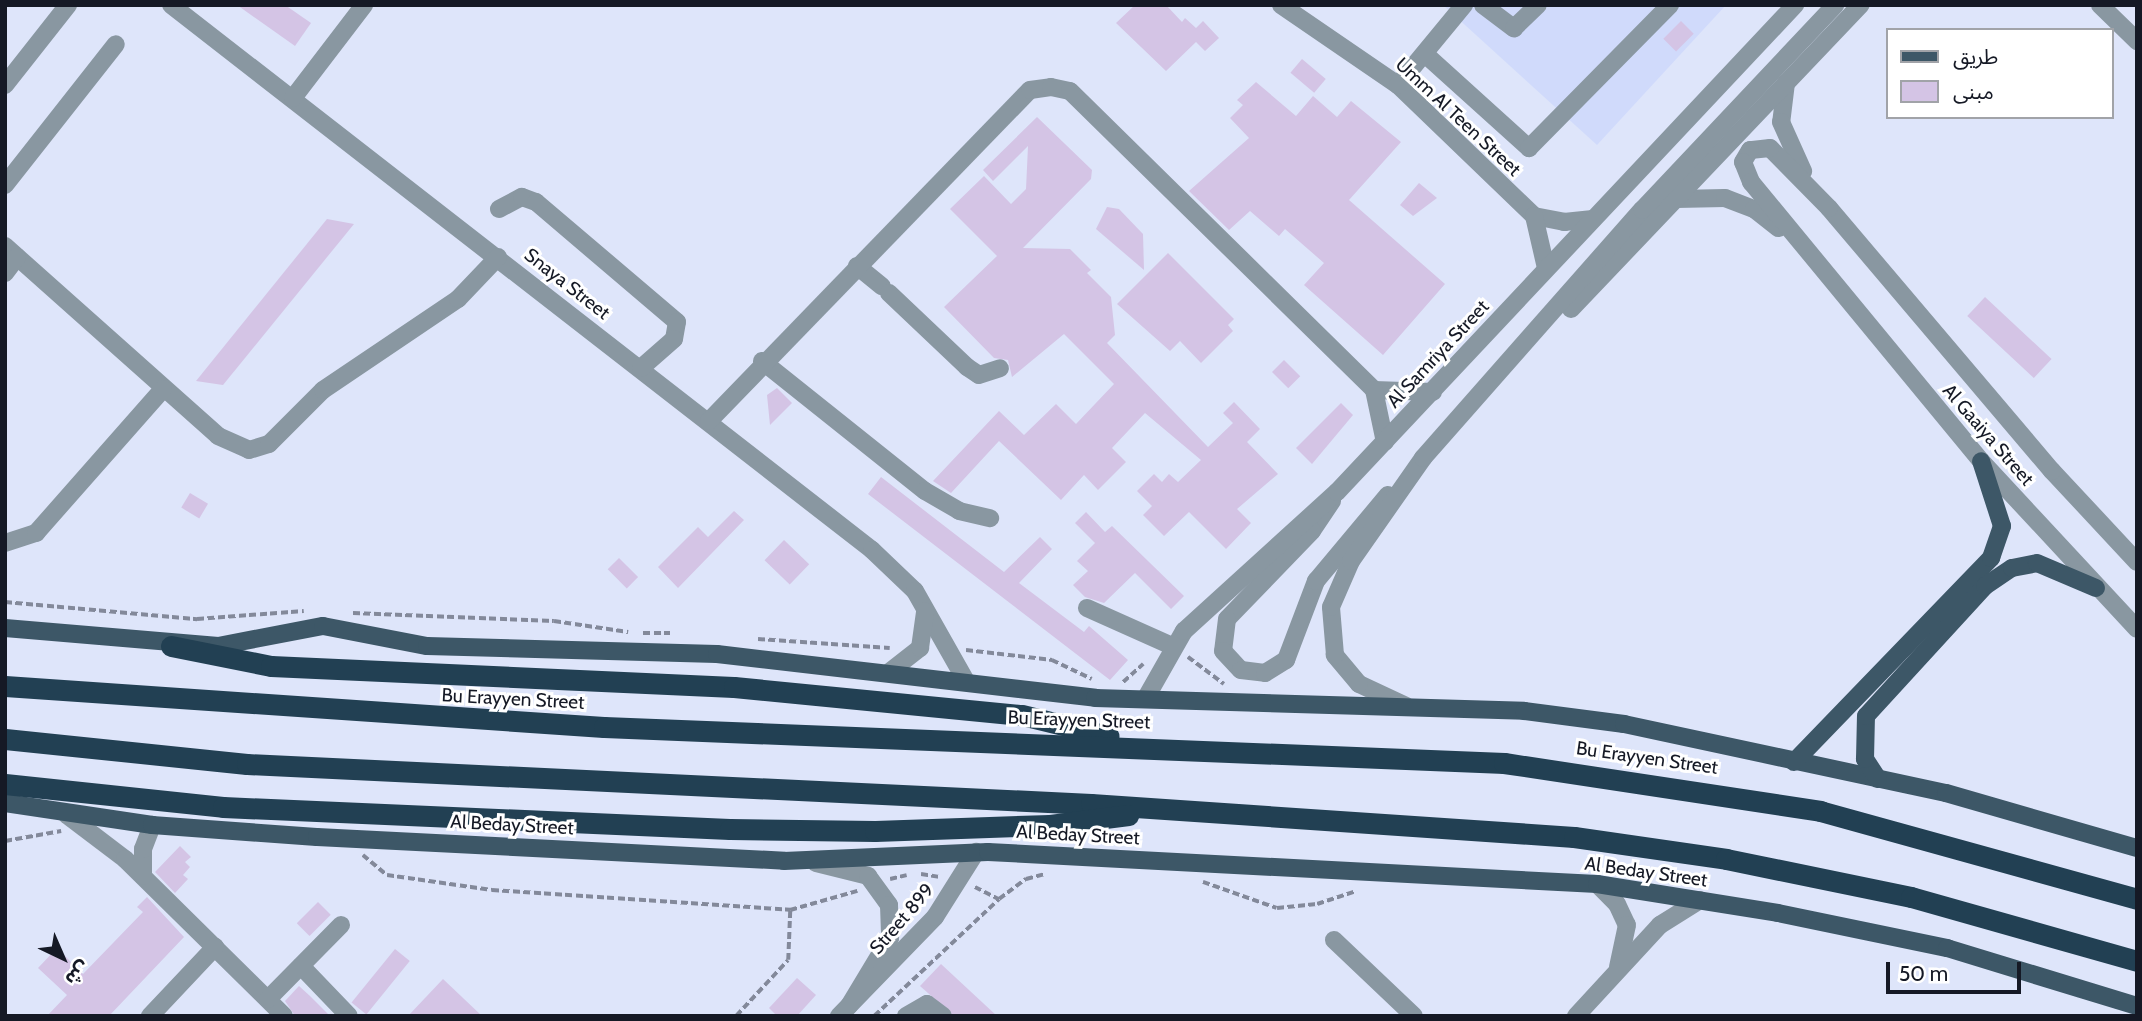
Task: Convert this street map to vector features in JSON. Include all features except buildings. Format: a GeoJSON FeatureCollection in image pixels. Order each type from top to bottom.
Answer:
{"type":"FeatureCollection","features":[{"type":"Feature","properties":{"kind":"highway"},"geometry":{"type":"LineString","coordinates":[[171,646],[241,663],[734,687],[1022,715],[1129,744]]}},
{"type":"Feature","properties":{"kind":"highway","name":"Bu Erayyen Street"},"geometry":{"type":"LineString","coordinates":[[5,686],[604,727],[1434,757],[1751,796],[1910,833],[2137,899]]}},
{"type":"Feature","properties":{"kind":"highway"},"geometry":{"type":"LineString","coordinates":[[5,739],[247,764],[1152,808],[1650,846],[1911,897],[2137,961]]}},
{"type":"Feature","properties":{"kind":"highway"},"geometry":{"type":"LineString","coordinates":[[5,784],[223,807],[730,829],[1050,825],[1152,808]]}},
{"type":"Feature","properties":{"kind":"main road"},"geometry":{"type":"LineString","coordinates":[[1794,762],[1833,728],[1991,558],[2003,526],[1981,461]]}},
{"type":"Feature","properties":{"kind":"main road"},"geometry":{"type":"LineString","coordinates":[[1878,779],[1865,759],[1866,716],[1985,586],[2011,568],[2037,563],[2096,588]]}},
{"type":"Feature","properties":{"kind":"main road"},"geometry":{"type":"LineString","coordinates":[[5,628],[171,646],[246,644],[323,626],[427,646],[717,654],[1095,698],[1147,696],[1524,711],[1624,724],[1878,779],[2137,848]]}},
{"type":"Feature","properties":{"kind":"main road","name":"Al Beday Street"},"geometry":{"type":"LineString","coordinates":[[5,803],[67,815],[152,825],[353,839],[804,861],[976,852],[1597,884],[1700,900],[1947,948],[2137,1006]]}},
{"type":"Feature","properties":{"kind":"street"},"geometry":{"type":"LineString","coordinates":[[5,85],[68,5]]}},
{"type":"Feature","properties":{"kind":"street","name":"Snaya Street"},"geometry":{"type":"LineString","coordinates":[[171,5],[872,550],[925,607],[946,654],[966,681]]}},
{"type":"Feature","properties":{"kind":"street"},"geometry":{"type":"LineString","coordinates":[[293,98],[364,5]]}},
{"type":"Feature","properties":{"kind":"street","name":"Umm Al Teen Street"},"geometry":{"type":"LineString","coordinates":[[1281,5],[1398,85],[1534,216]]}},
{"type":"Feature","properties":{"kind":"street"},"geometry":{"type":"LineString","coordinates":[[1398,85],[1426,55],[1464,5]]}},
{"type":"Feature","properties":{"kind":"street"},"geometry":{"type":"LineString","coordinates":[[1483,5],[1514,28],[1538,5]]}},
{"type":"Feature","properties":{"kind":"street"},"geometry":{"type":"LineString","coordinates":[[1426,55],[1529,148],[1670,5]]}},
{"type":"Feature","properties":{"kind":"street","name":"Al Samriya Street"},"geometry":{"type":"LineString","coordinates":[[1763,39],[1783,5]]}},
{"type":"Feature","properties":{"kind":"street","name":"Al Samriya Street"},"geometry":{"type":"LineString","coordinates":[[1147,696],[1174,647],[1193,621],[1337,492],[1795,5]]}},
{"type":"Feature","properties":{"kind":"street"},"geometry":{"type":"LineString","coordinates":[[1337,492],[1312,531],[1224,625],[1223,651],[1241,670],[1265,673],[1286,660],[1323,569],[1642,210],[1835,5]]}},
{"type":"Feature","properties":{"kind":"street"},"geometry":{"type":"LineString","coordinates":[[1474,401],[1508,379],[1787,79],[1861,5]]}},
{"type":"Feature","properties":{"kind":"street"},"geometry":{"type":"LineString","coordinates":[[2100,5],[2137,41]]}},
{"type":"Feature","properties":{"kind":"street"},"geometry":{"type":"LineString","coordinates":[[5,185],[116,44]]}},
{"type":"Feature","properties":{"kind":"street","name":"Al Gaaiya Street"},"geometry":{"type":"LineString","coordinates":[[1787,79],[1780,109],[1787,145],[1829,208]]}},
{"type":"Feature","properties":{"kind":"street"},"geometry":{"type":"LineString","coordinates":[[709,421],[762,361],[1030,90],[1070,91],[1374,390],[1385,442]]}},
{"type":"Feature","properties":{"kind":"street","name":"Al Gaaiya Street"},"geometry":{"type":"LineString","coordinates":[[2137,562],[2052,471],[1829,208],[1770,148],[1756,147],[1745,155],[1746,175],[1815,261],[1981,461],[2096,588],[2137,629]]}},
{"type":"Feature","properties":{"kind":"street","name":"Al Gaaiya Street"},"geometry":{"type":"LineString","coordinates":[[1676,199],[1710,196],[1740,202],[1815,261]]}},
{"type":"Feature","properties":{"kind":"street"},"geometry":{"type":"LineString","coordinates":[[499,209],[522,197],[536,202],[677,322],[674,339],[641,368]]}},
{"type":"Feature","properties":{"kind":"street"},"geometry":{"type":"LineString","coordinates":[[1546,268],[1534,216],[1593,219]]}},
{"type":"Feature","properties":{"kind":"street"},"geometry":{"type":"LineString","coordinates":[[5,273],[11,252],[163,389],[228,444],[238,449],[261,447],[323,390],[458,299],[498,257]]}},
{"type":"Feature","properties":{"kind":"street"},"geometry":{"type":"LineString","coordinates":[[857,266],[967,367],[979,375],[1000,368]]}},
{"type":"Feature","properties":{"kind":"street"},"geometry":{"type":"LineString","coordinates":[[762,361],[925,491],[959,511],[990,518]]}},
{"type":"Feature","properties":{"kind":"street"},"geometry":{"type":"LineString","coordinates":[[5,543],[36,533],[163,389]]}},
{"type":"Feature","properties":{"kind":"street"},"geometry":{"type":"LineString","coordinates":[[1374,390],[1433,392]]}},
{"type":"Feature","properties":{"kind":"street"},"geometry":{"type":"LineString","coordinates":[[1406,706],[1359,684],[1345,669],[1330,640],[1330,616],[1337,586],[1351,561],[1423,458]]}},
{"type":"Feature","properties":{"kind":"street"},"geometry":{"type":"LineString","coordinates":[[888,673],[920,648],[925,607]]}},
{"type":"Feature","properties":{"kind":"street"},"geometry":{"type":"LineString","coordinates":[[1087,608],[1174,647]]}},
{"type":"Feature","properties":{"kind":"street"},"geometry":{"type":"LineString","coordinates":[[67,815],[143,876],[284,1016]]}},
{"type":"Feature","properties":{"kind":"street"},"geometry":{"type":"LineString","coordinates":[[143,876],[143,849],[152,825]]}},
{"type":"Feature","properties":{"kind":"street","name":"Street 899"},"geometry":{"type":"LineString","coordinates":[[844,1011],[911,944],[961,881],[976,852]]}},
{"type":"Feature","properties":{"kind":"street"},"geometry":{"type":"LineString","coordinates":[[804,861],[854,870],[874,883]]}},
{"type":"Feature","properties":{"kind":"street","name":"Street 899"},"geometry":{"type":"LineString","coordinates":[[844,1011],[890,938],[889,905],[874,883]]}},
{"type":"Feature","properties":{"kind":"street"},"geometry":{"type":"LineString","coordinates":[[1597,884],[1621,909],[1627,925],[1616,974]]}},
{"type":"Feature","properties":{"kind":"street"},"geometry":{"type":"LineString","coordinates":[[1576,1016],[1667,919],[1700,900]]}},
{"type":"Feature","properties":{"kind":"street"},"geometry":{"type":"LineString","coordinates":[[268,999],[341,925]]}},
{"type":"Feature","properties":{"kind":"street"},"geometry":{"type":"LineString","coordinates":[[1334,940],[1414,1016]]}},
{"type":"Feature","properties":{"kind":"street"},"geometry":{"type":"LineString","coordinates":[[150,1016],[215,947]]}},
{"type":"Feature","properties":{"kind":"street"},"geometry":{"type":"LineString","coordinates":[[301,966],[349,1016]]}},
{"type":"Feature","properties":{"kind":"street"},"geometry":{"type":"LineString","coordinates":[[906,1016],[927,1004],[943,1016]]}},
{"type":"Feature","properties":{"kind":"path"},"geometry":{"type":"LineString","coordinates":[[1174,647],[1248,702]]}},
{"type":"Feature","properties":{"kind":"path"},"geometry":{"type":"LineString","coordinates":[[5,841],[52,836],[61,831],[67,815]]}},
{"type":"Feature","properties":{"kind":"path"},"geometry":{"type":"LineString","coordinates":[[353,839],[369,865],[387,875],[492,890],[790,910],[874,883],[918,873],[961,881],[999,899]]}},
{"type":"Feature","properties":{"kind":"path"},"geometry":{"type":"LineString","coordinates":[[874,1016],[999,899],[1026,879],[1052,874]]}},
{"type":"Feature","properties":{"kind":"path"},"geometry":{"type":"LineString","coordinates":[[1199,881],[1277,908],[1368,891]]}},
{"type":"Feature","properties":{"kind":"path"},"geometry":{"type":"LineString","coordinates":[[736,1016],[788,960],[790,910]]}},
{"type":"Feature","properties":{"kind":"shaded area"},"geometry":{"type":"Polygon","coordinates":[[[1443,5],[1726,5],[1597,145],[1443,5]]]}}]}
